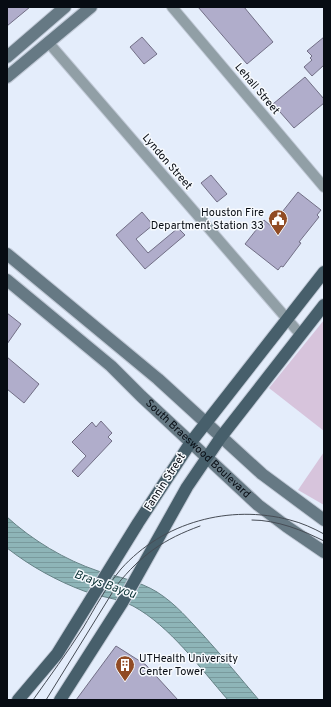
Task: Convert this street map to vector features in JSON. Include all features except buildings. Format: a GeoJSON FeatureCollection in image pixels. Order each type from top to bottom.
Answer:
{"type":"FeatureCollection","features":[{"type":"Feature","properties":{"kind":"main road"},"geometry":{"type":"LineString","coordinates":[[7,57],[64,7]]}},
{"type":"Feature","properties":{"kind":"main road"},"geometry":{"type":"LineString","coordinates":[[7,77],[91,7]]}},
{"type":"Feature","properties":{"kind":"main road"},"geometry":{"type":"LineString","coordinates":[[7,66],[19,57],[21,45]]}},
{"type":"Feature","properties":{"kind":"main road"},"geometry":{"type":"LineString","coordinates":[[7,254],[158,380],[262,474],[324,520]]}},
{"type":"Feature","properties":{"kind":"main road","name":"Fannin Street"},"geometry":{"type":"LineString","coordinates":[[18,700],[58,654],[138,523],[191,442],[324,272]]}},
{"type":"Feature","properties":{"kind":"main road","name":"South Braeswood Boulevard"},"geometry":{"type":"LineString","coordinates":[[7,280],[111,366],[135,391],[258,505],[324,552]]}},
{"type":"Feature","properties":{"kind":"main road","name":"Fannin Street"},"geometry":{"type":"LineString","coordinates":[[60,700],[122,603],[187,487],[207,457],[300,334],[324,305]]}},
{"type":"Feature","properties":{"kind":"main road"},"geometry":{"type":"LineString","coordinates":[[77,338],[90,322]]}},
{"type":"Feature","properties":{"kind":"street","name":"Lehall Street"},"geometry":{"type":"LineString","coordinates":[[172,7],[324,187]]}},
{"type":"Feature","properties":{"kind":"street","name":"Lyndon Street"},"geometry":{"type":"LineString","coordinates":[[48,42],[300,334]]}},
{"type":"Feature","properties":{"kind":"shaded area"},"geometry":{"type":"Polygon","coordinates":[[[324,320],[324,431],[269,388],[324,320]]]}},
{"type":"Feature","properties":{"kind":"shaded area"},"geometry":{"type":"Polygon","coordinates":[[[324,452],[324,505],[298,490],[324,452]]]}},
{"type":"Feature","properties":{"kind":"water","name":"Brays Bayou"},"geometry":{"type":"Polygon","coordinates":[[[7,517],[27,534],[61,555],[98,571],[143,585],[164,597],[182,612],[259,700],[228,700],[184,648],[147,614],[121,601],[90,593],[64,583],[16,555],[7,548],[7,517]]]}},
{"type":"Feature","properties":{"kind":"tram line"},"geometry":{"type":"LineString","coordinates":[[33,700],[77,637],[121,569],[138,553],[157,539],[177,529],[199,521],[221,516],[244,514],[290,520],[324,534]]}},
{"type":"Feature","properties":{"kind":"tram line"},"geometry":{"type":"LineString","coordinates":[[252,520],[261,520],[289,526],[324,541]]}},
{"type":"Feature","properties":{"kind":"tram line"},"geometry":{"type":"LineString","coordinates":[[46,700],[117,585],[126,574],[144,557],[164,542],[200,526]]}},
{"type":"Feature","properties":{"kind":"place","name":"Houston Fire Department Station 33"},"geometry":{"type":"Point","coordinates":[278,236]}},
{"type":"Feature","properties":{"kind":"place","name":"UTHealth University Center Tower"},"geometry":{"type":"Point","coordinates":[125,682]}}]}
